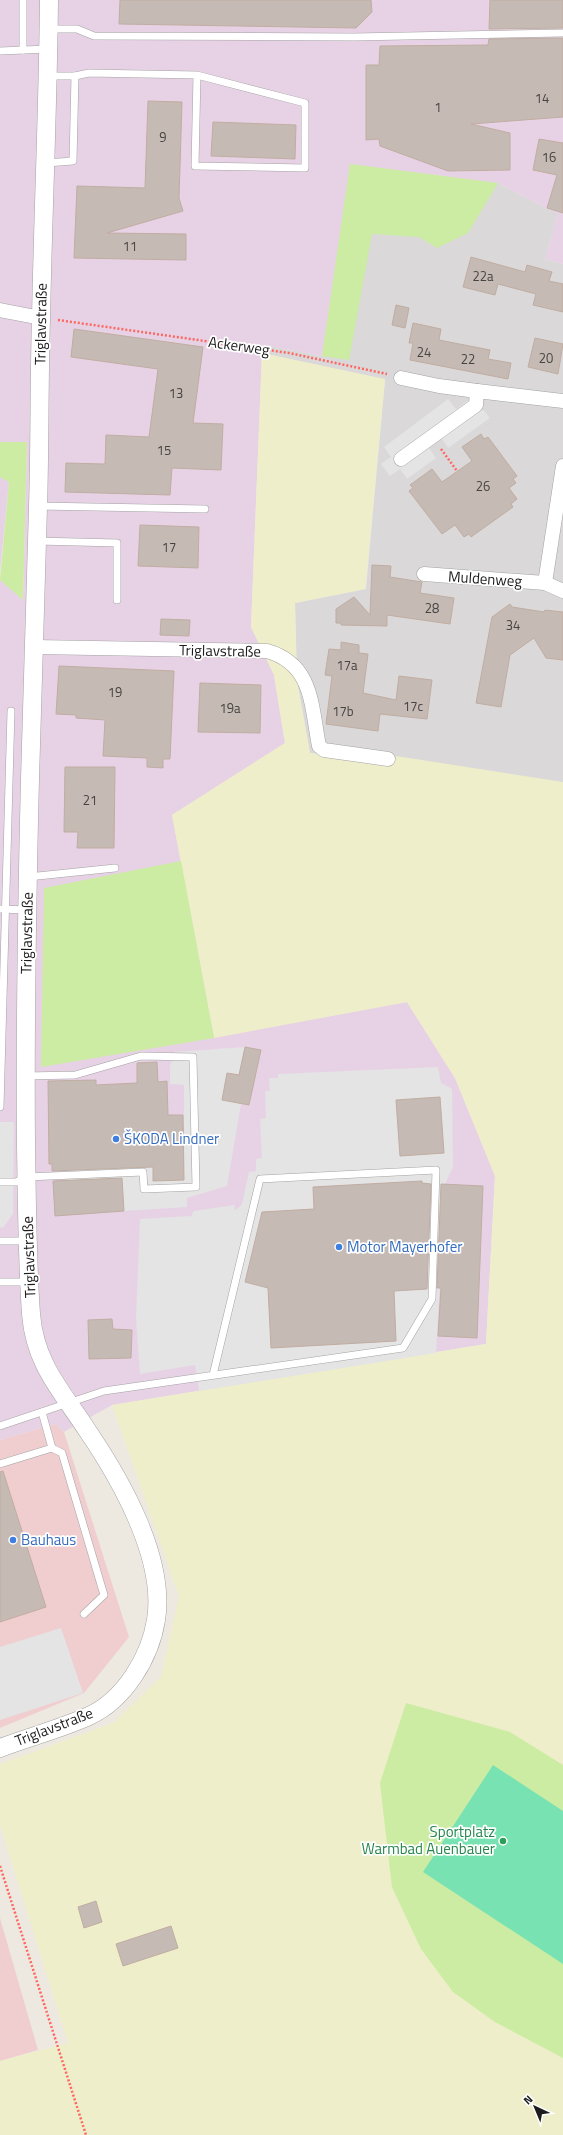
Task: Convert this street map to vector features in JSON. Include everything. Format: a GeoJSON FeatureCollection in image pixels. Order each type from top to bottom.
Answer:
{"type":"FeatureCollection","features":[{"type":"Feature","properties":{"kind":"street","name":"Triglavstraße"},"geometry":{"type":"LineString","coordinates":[[0,1748],[92,1715],[111,1701],[127,1685],[142,1663],[152,1643],[157,1616],[153,1561],[141,1530],[116,1479],[87,1430],[47,1372],[40,1356],[34,1332],[29,1282],[25,1076],[28,877],[49,0]]}},
{"type":"Feature","properties":{"kind":"street"},"geometry":{"type":"LineString","coordinates":[[0,310],[41,318]]}},
{"type":"Feature","properties":{"kind":"street"},"geometry":{"type":"LineString","coordinates":[[401,378],[439,386],[563,402]]}},
{"type":"Feature","properties":{"kind":"street"},"geometry":{"type":"LineString","coordinates":[[401,459],[476,405],[477,391]]}},
{"type":"Feature","properties":{"kind":"street"},"geometry":{"type":"LineString","coordinates":[[545,583],[563,466]]}},
{"type":"Feature","properties":{"kind":"street","name":"Muldenweg"},"geometry":{"type":"LineString","coordinates":[[424,574],[545,583],[563,591]]}},
{"type":"Feature","properties":{"kind":"street","name":"Triglavstraße"},"geometry":{"type":"LineString","coordinates":[[34,647],[266,651],[279,655],[290,661],[299,670],[307,687],[319,746],[324,750],[388,759]]}},
{"type":"Feature","properties":{"kind":"lane"},"geometry":{"type":"LineString","coordinates":[[23,0],[23,50]]}},
{"type":"Feature","properties":{"kind":"lane"},"geometry":{"type":"LineString","coordinates":[[49,28],[77,29],[94,36],[354,37],[563,32]]}},
{"type":"Feature","properties":{"kind":"lane"},"geometry":{"type":"LineString","coordinates":[[0,51],[48,50]]}},
{"type":"Feature","properties":{"kind":"lane"},"geometry":{"type":"LineString","coordinates":[[47,76],[75,76],[89,73],[197,75],[306,103],[305,168],[195,166],[197,75]]}},
{"type":"Feature","properties":{"kind":"lane"},"geometry":{"type":"LineString","coordinates":[[46,163],[73,161],[75,76]]}},
{"type":"Feature","properties":{"kind":"lane"},"geometry":{"type":"LineString","coordinates":[[38,506],[205,509]]}},
{"type":"Feature","properties":{"kind":"lane"},"geometry":{"type":"LineString","coordinates":[[37,541],[117,543],[118,600]]}},
{"type":"Feature","properties":{"kind":"lane"},"geometry":{"type":"LineString","coordinates":[[0,1108],[3,909],[10,712]]}},
{"type":"Feature","properties":{"kind":"lane"},"geometry":{"type":"LineString","coordinates":[[28,877],[116,868]]}},
{"type":"Feature","properties":{"kind":"lane"},"geometry":{"type":"LineString","coordinates":[[3,909],[28,910]]}},
{"type":"Feature","properties":{"kind":"lane"},"geometry":{"type":"LineString","coordinates":[[0,1182],[16,1182],[26,1177],[143,1172],[144,1189],[196,1187],[193,1057],[141,1056],[75,1075],[25,1076]]}},
{"type":"Feature","properties":{"kind":"lane"},"geometry":{"type":"LineString","coordinates":[[0,1426],[104,1391],[403,1348],[432,1299],[436,1170],[260,1179],[213,1375]]}},
{"type":"Feature","properties":{"kind":"lane"},"geometry":{"type":"LineString","coordinates":[[0,1241],[28,1241]]}},
{"type":"Feature","properties":{"kind":"lane"},"geometry":{"type":"LineString","coordinates":[[0,1282],[29,1282]]}},
{"type":"Feature","properties":{"kind":"lane"},"geometry":{"type":"LineString","coordinates":[[42,1412],[52,1448],[62,1454],[104,1595],[84,1614]]}},
{"type":"Feature","properties":{"kind":"lane"},"geometry":{"type":"LineString","coordinates":[[0,1464],[52,1448]]}},
{"type":"Feature","properties":{"kind":"path","name":"Ackerweg"},"geometry":{"type":"LineString","coordinates":[[41,318],[289,353],[401,378]]}},
{"type":"Feature","properties":{"kind":"path"},"geometry":{"type":"LineString","coordinates":[[432,437],[457,472]]}},
{"type":"Feature","properties":{"kind":"path"},"geometry":{"type":"LineString","coordinates":[[0,1866],[86,2135]]}},
{"type":"Feature","properties":{"kind":"shaded area"},"geometry":{"type":"Polygon","coordinates":[[[0,0],[563,0],[563,264],[545,259],[558,214],[498,183],[350,164],[322,356],[264,345],[262,353],[251,627],[274,675],[285,743],[172,815],[214,1037],[407,1002],[455,1078],[495,1176],[486,1344],[112,1405],[64,1432],[55,1424],[0,1440],[0,580],[23,600],[27,442],[0,442],[0,0]]]}},
{"type":"Feature","properties":{"kind":"shaded area"},"geometry":{"type":"Polygon","coordinates":[[[350,164],[498,183],[558,214],[545,259],[563,264],[563,786],[310,753],[297,681],[295,603],[366,589],[385,380],[262,353],[264,345],[322,356],[350,164]]]}},
{"type":"Feature","properties":{"kind":"shaded area"},"geometry":{"type":"Polygon","coordinates":[[[448,399],[456,409],[467,401],[476,405],[483,409],[490,418],[448,448],[442,439],[429,448],[436,458],[407,479],[400,469],[390,476],[381,464],[391,457],[384,447],[448,399]]]}},
{"type":"Feature","properties":{"kind":"shaded area"},"geometry":{"type":"Polygon","coordinates":[[[0,477],[9,482],[0,572],[0,477]]]}},
{"type":"Feature","properties":{"kind":"shaded area"},"geometry":{"type":"Polygon","coordinates":[[[245,1047],[239,1074],[227,1073],[222,1099],[241,1104],[227,1186],[187,1198],[187,1207],[124,1211],[68,1185],[67,1163],[111,1168],[153,1167],[154,1181],[184,1180],[184,1085],[170,1084],[170,1066],[174,1052],[245,1047]]]}},
{"type":"Feature","properties":{"kind":"shaded area"},"geometry":{"type":"Polygon","coordinates":[[[438,1067],[441,1083],[452,1089],[453,1167],[445,1184],[436,1353],[199,1391],[195,1365],[140,1374],[136,1317],[140,1219],[191,1216],[194,1211],[235,1205],[234,1210],[242,1204],[249,1172],[256,1171],[256,1159],[262,1158],[260,1119],[266,1118],[265,1091],[270,1091],[269,1078],[278,1078],[278,1074],[438,1067]],[[440,1097],[396,1100],[400,1156],[444,1153],[440,1097]],[[422,1181],[313,1187],[314,1209],[262,1212],[245,1282],[268,1288],[271,1348],[396,1341],[394,1301],[377,1301],[422,1181]]]}},
{"type":"Feature","properties":{"kind":"shaded area"},"geometry":{"type":"Polygon","coordinates":[[[0,1122],[14,1122],[13,1214],[3,1228],[0,1227],[0,1122]]]}},
{"type":"Feature","properties":{"kind":"shaded area"},"geometry":{"type":"Polygon","coordinates":[[[55,1424],[64,1432],[129,1637],[84,1693],[0,1728],[0,1440],[55,1424]]]}},
{"type":"Feature","properties":{"kind":"shaded area"},"geometry":{"type":"Polygon","coordinates":[[[61,1628],[83,1693],[0,1720],[0,1647],[61,1628]]]}},
{"type":"Feature","properties":{"kind":"shaded area"},"geometry":{"type":"Polygon","coordinates":[[[0,1918],[38,2050],[0,2061],[0,1918]]]}},
{"type":"Feature","properties":{"kind":"green space"},"geometry":{"type":"Polygon","coordinates":[[[350,164],[498,183],[468,233],[437,248],[419,237],[372,234],[349,360],[322,356],[350,164]]]}},
{"type":"Feature","properties":{"kind":"green space"},"geometry":{"type":"Polygon","coordinates":[[[262,353],[385,379],[365,589],[295,603],[297,681],[310,753],[394,764],[396,756],[563,782],[563,2135],[0,2135],[0,2061],[68,2043],[0,1825],[0,1764],[113,1723],[161,1677],[179,1596],[112,1405],[486,1344],[495,1176],[455,1078],[407,1002],[214,1038],[172,815],[285,743],[274,675],[251,627],[262,353]]]}},
{"type":"Feature","properties":{"kind":"green space"},"geometry":{"type":"Polygon","coordinates":[[[0,442],[27,442],[23,600],[0,580],[9,482],[0,477],[0,442]]]}},
{"type":"Feature","properties":{"kind":"green space"},"geometry":{"type":"Polygon","coordinates":[[[181,861],[214,1038],[41,1067],[44,888],[181,861]]]}},
{"type":"Feature","properties":{"kind":"green space"},"geometry":{"type":"Polygon","coordinates":[[[406,1703],[510,1732],[563,1765],[563,2058],[495,2022],[453,1992],[421,1949],[392,1887],[380,1783],[406,1703]]]}},
{"type":"Feature","properties":{"kind":"green space","name":"Sportplatz Warmbad Auenbauer"},"geometry":{"type":"Polygon","coordinates":[[[493,1765],[563,1811],[563,1964],[423,1872],[493,1765]]]}},
{"type":"Feature","properties":{"kind":"building"},"geometry":{"type":"Polygon","coordinates":[[[120,0],[371,0],[372,12],[356,28],[119,24],[120,0]]]}},
{"type":"Feature","properties":{"kind":"building"},"geometry":{"type":"Polygon","coordinates":[[[490,0],[563,0],[563,28],[489,29],[490,0]]]}},
{"type":"Feature","properties":{"kind":"building"},"geometry":{"type":"Polygon","coordinates":[[[563,38],[563,117],[471,124],[510,133],[510,170],[448,171],[380,146],[379,139],[366,140],[366,65],[379,65],[380,46],[488,45],[489,39],[563,38]]]}},
{"type":"Feature","properties":{"kind":"building"},"geometry":{"type":"Polygon","coordinates":[[[148,101],[182,102],[179,198],[183,211],[107,233],[186,234],[186,260],[74,258],[77,186],[145,188],[148,101]]]}},
{"type":"Feature","properties":{"kind":"building"},"geometry":{"type":"Polygon","coordinates":[[[213,122],[296,125],[295,159],[211,156],[213,122]]]}},
{"type":"Feature","properties":{"kind":"building"},"geometry":{"type":"Polygon","coordinates":[[[539,139],[563,143],[563,213],[547,208],[557,175],[533,170],[539,139]]]}},
{"type":"Feature","properties":{"kind":"building"},"geometry":{"type":"Polygon","coordinates":[[[471,257],[525,272],[527,265],[552,272],[549,281],[563,284],[563,312],[533,305],[536,294],[498,284],[495,295],[463,287],[471,257]]]}},
{"type":"Feature","properties":{"kind":"building"},"geometry":{"type":"Polygon","coordinates":[[[396,305],[409,308],[405,328],[392,325],[396,305]]]}},
{"type":"Feature","properties":{"kind":"building"},"geometry":{"type":"Polygon","coordinates":[[[413,323],[441,329],[439,340],[490,350],[488,359],[511,363],[508,379],[410,360],[413,343],[409,343],[413,323]]]}},
{"type":"Feature","properties":{"kind":"building"},"geometry":{"type":"Polygon","coordinates":[[[74,329],[203,347],[193,423],[223,424],[221,470],[172,468],[170,495],[65,492],[66,463],[105,464],[106,435],[149,437],[158,369],[71,357],[74,329]]]}},
{"type":"Feature","properties":{"kind":"building"},"geometry":{"type":"Polygon","coordinates":[[[535,338],[563,344],[558,374],[528,367],[535,338]]]}},
{"type":"Feature","properties":{"kind":"building"},"geometry":{"type":"Polygon","coordinates":[[[481,434],[484,439],[488,437],[517,476],[513,479],[516,483],[509,488],[517,499],[511,504],[513,507],[471,537],[469,534],[464,537],[455,525],[442,534],[409,491],[413,488],[410,485],[432,469],[442,482],[472,461],[462,447],[481,434]]]}},
{"type":"Feature","properties":{"kind":"building"},"geometry":{"type":"Polygon","coordinates":[[[140,525],[199,527],[198,568],[138,566],[140,525]]]}},
{"type":"Feature","properties":{"kind":"building"},"geometry":{"type":"Polygon","coordinates":[[[372,565],[391,566],[390,577],[422,582],[420,593],[454,598],[450,624],[387,615],[387,626],[341,625],[341,623],[336,623],[336,609],[354,597],[370,615],[372,565]]]}},
{"type":"Feature","properties":{"kind":"building"},"geometry":{"type":"Polygon","coordinates":[[[510,604],[512,607],[544,612],[545,610],[563,612],[563,660],[546,658],[534,638],[510,655],[501,707],[476,703],[492,617],[510,604]]]}},
{"type":"Feature","properties":{"kind":"building"},"geometry":{"type":"Polygon","coordinates":[[[161,619],[190,620],[189,636],[160,635],[161,619]]]}},
{"type":"Feature","properties":{"kind":"building"},"geometry":{"type":"Polygon","coordinates":[[[341,642],[359,645],[359,653],[368,654],[363,693],[396,700],[399,676],[432,680],[427,719],[380,714],[378,731],[326,724],[332,676],[325,675],[329,649],[341,650],[341,642]]]}},
{"type":"Feature","properties":{"kind":"building"},"geometry":{"type":"Polygon","coordinates":[[[59,666],[174,671],[170,759],[163,759],[163,768],[147,767],[147,758],[103,756],[105,720],[76,718],[76,715],[56,714],[59,666]]]}},
{"type":"Feature","properties":{"kind":"building"},"geometry":{"type":"Polygon","coordinates":[[[200,683],[261,685],[260,733],[198,732],[200,683]]]}},
{"type":"Feature","properties":{"kind":"building"},"geometry":{"type":"Polygon","coordinates":[[[65,767],[115,767],[114,848],[77,848],[78,832],[64,832],[65,767]]]}},
{"type":"Feature","properties":{"kind":"building"},"geometry":{"type":"Polygon","coordinates":[[[245,1047],[261,1050],[249,1105],[222,1100],[227,1073],[239,1075],[245,1047]]]}},
{"type":"Feature","properties":{"kind":"building","name":"ŠKODA Lindner"},"geometry":{"type":"Polygon","coordinates":[[[157,1062],[158,1082],[167,1081],[168,1115],[183,1115],[184,1180],[153,1181],[153,1167],[52,1171],[52,1164],[49,1164],[48,1081],[96,1080],[96,1085],[137,1083],[137,1063],[157,1062]]]}},
{"type":"Feature","properties":{"kind":"building"},"geometry":{"type":"Polygon","coordinates":[[[440,1097],[444,1153],[400,1156],[396,1100],[440,1097]]]}},
{"type":"Feature","properties":{"kind":"building"},"geometry":{"type":"Polygon","coordinates":[[[122,1178],[124,1211],[55,1216],[53,1181],[122,1178]]]}},
{"type":"Feature","properties":{"kind":"building","name":"Motor Mayerhofer"},"geometry":{"type":"Polygon","coordinates":[[[422,1181],[422,1183],[431,1184],[427,1289],[394,1291],[396,1341],[271,1348],[268,1288],[245,1282],[262,1212],[314,1209],[313,1187],[422,1181]]]}},
{"type":"Feature","properties":{"kind":"building"},"geometry":{"type":"Polygon","coordinates":[[[441,1184],[483,1186],[477,1338],[438,1336],[441,1288],[437,1288],[441,1184]]]}},
{"type":"Feature","properties":{"kind":"building"},"geometry":{"type":"Polygon","coordinates":[[[112,1319],[113,1329],[132,1330],[131,1358],[89,1359],[88,1320],[112,1319]]]}},
{"type":"Feature","properties":{"kind":"building","name":"Bauhaus"},"geometry":{"type":"Polygon","coordinates":[[[3,1471],[46,1607],[0,1622],[0,1472],[3,1471]]]}},
{"type":"Feature","properties":{"kind":"building"},"geometry":{"type":"Polygon","coordinates":[[[96,1901],[102,1922],[84,1928],[78,1907],[96,1901]]]}},
{"type":"Feature","properties":{"kind":"building"},"geometry":{"type":"Polygon","coordinates":[[[171,1926],[178,1948],[123,1966],[116,1944],[171,1926]]]}},
{"type":"Feature","properties":{"kind":"place","name":"ŠKODA Lindner"},"geometry":{"type":"Point","coordinates":[116,1139]}},
{"type":"Feature","properties":{"kind":"place","name":"Motor Mayerhofer"},"geometry":{"type":"Point","coordinates":[339,1247]}},
{"type":"Feature","properties":{"kind":"place","name":"Bauhaus"},"geometry":{"type":"Point","coordinates":[13,1540]}},
{"type":"Feature","properties":{"kind":"place","name":"Sportplatz Warmbad Auenbauer"},"geometry":{"type":"Point","coordinates":[503,1841]}}]}
